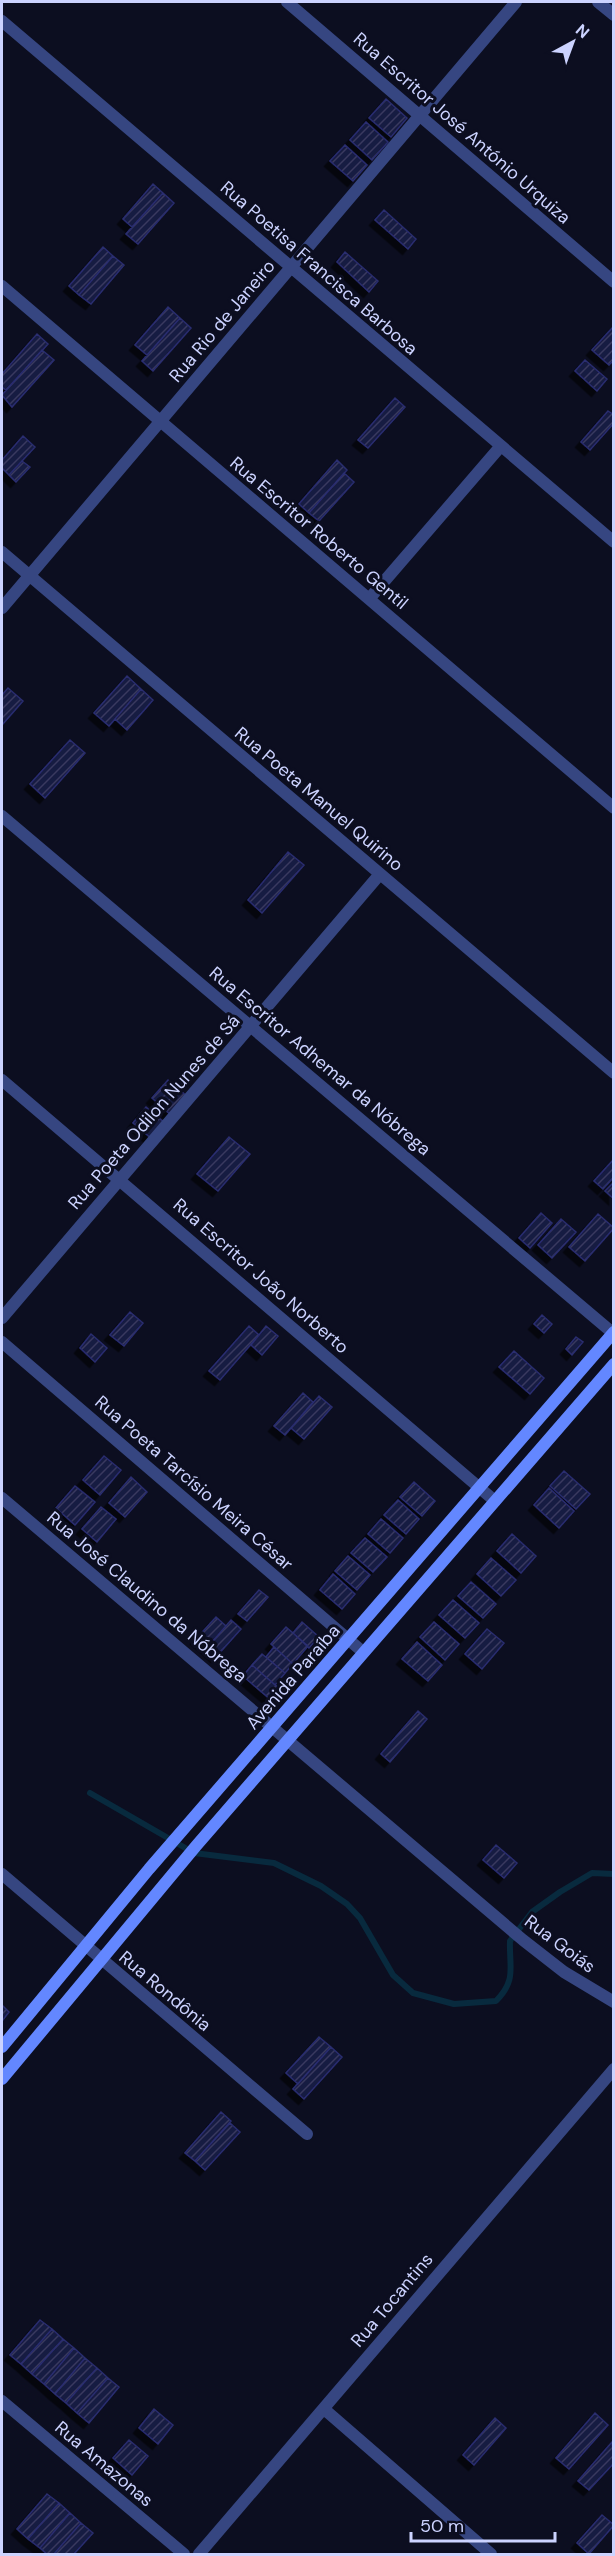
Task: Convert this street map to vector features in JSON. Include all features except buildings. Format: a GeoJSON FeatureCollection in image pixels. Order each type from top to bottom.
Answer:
{"type":"FeatureCollection","features":[{"type":"Feature","properties":{"kind":"street","name":"Rua Escritor José António Urquiza"},"geometry":{"type":"LineString","coordinates":[[287,2],[614,282]]}},
{"type":"Feature","properties":{"kind":"street","name":"Rua Rio de Janeiro"},"geometry":{"type":"LineString","coordinates":[[2,608],[516,2]]}},
{"type":"Feature","properties":{"kind":"street"},"geometry":{"type":"LineString","coordinates":[[598,2],[614,15]]}},
{"type":"Feature","properties":{"kind":"street","name":"Rua Poetisa Francisca Barbosa"},"geometry":{"type":"LineString","coordinates":[[2,21],[614,542]]}},
{"type":"Feature","properties":{"kind":"street","name":"Rua Escritor Roberto Gentil"},"geometry":{"type":"LineString","coordinates":[[2,286],[614,808]]}},
{"type":"Feature","properties":{"kind":"street"},"geometry":{"type":"LineString","coordinates":[[369,599],[500,447]]}},
{"type":"Feature","properties":{"kind":"street","name":"Rua Poeta Manuel Quirino"},"geometry":{"type":"LineString","coordinates":[[2,552],[614,1073]]}},
{"type":"Feature","properties":{"kind":"street","name":"Rua Escritor Adhemar da Nóbrega"},"geometry":{"type":"LineString","coordinates":[[2,816],[613,1333]]}},
{"type":"Feature","properties":{"kind":"street","name":"Rua Poeta Odilon Nunes de Sá"},"geometry":{"type":"LineString","coordinates":[[2,1318],[380,874]]}},
{"type":"Feature","properties":{"kind":"street","name":"Rua Escritor João Norberto"},"geometry":{"type":"LineString","coordinates":[[2,1080],[495,1501]]}},
{"type":"Feature","properties":{"kind":"street","name":"Avenida Paraíba"},"geometry":{"type":"LineString","coordinates":[[2,2047],[162,1855],[613,1333]]}},
{"type":"Feature","properties":{"kind":"street","name":"Rua Poeta Tarcísio Meira César"},"geometry":{"type":"LineString","coordinates":[[2,1342],[363,1652]]}},
{"type":"Feature","properties":{"kind":"street","name":"Avenida Paraíba"},"geometry":{"type":"LineString","coordinates":[[2,2079],[102,1962],[196,1846],[614,1364]]}},
{"type":"Feature","properties":{"kind":"street","name":"Rua José Claudino da Nóbrega"},"geometry":{"type":"LineString","coordinates":[[2,1497],[488,1910]]}},
{"type":"Feature","properties":{"kind":"street","name":"Rua Rondônia"},"geometry":{"type":"LineString","coordinates":[[2,1874],[102,1962],[307,2134]]}},
{"type":"Feature","properties":{"kind":"street","name":"Rua Goiás"},"geometry":{"type":"LineString","coordinates":[[488,1910],[564,1972],[614,2001]]}},
{"type":"Feature","properties":{"kind":"street","name":"Rua Tocantins"},"geometry":{"type":"LineString","coordinates":[[200,2554],[614,2069]]}},
{"type":"Feature","properties":{"kind":"street","name":"Rua Amazonas"},"geometry":{"type":"LineString","coordinates":[[2,2401],[184,2554]]}},
{"type":"Feature","properties":{"kind":"street"},"geometry":{"type":"LineString","coordinates":[[324,2409],[490,2554]]}},
{"type":"Feature","properties":{"kind":"waterway"},"geometry":{"type":"LineString","coordinates":[[90,1793],[194,1853],[274,1863],[321,1886],[347,1904],[360,1918],[393,1975],[413,1993],[454,2004],[496,2001],[507,1986],[511,1973],[510,1941],[532,1912],[592,1873],[614,1874]]}}]}
